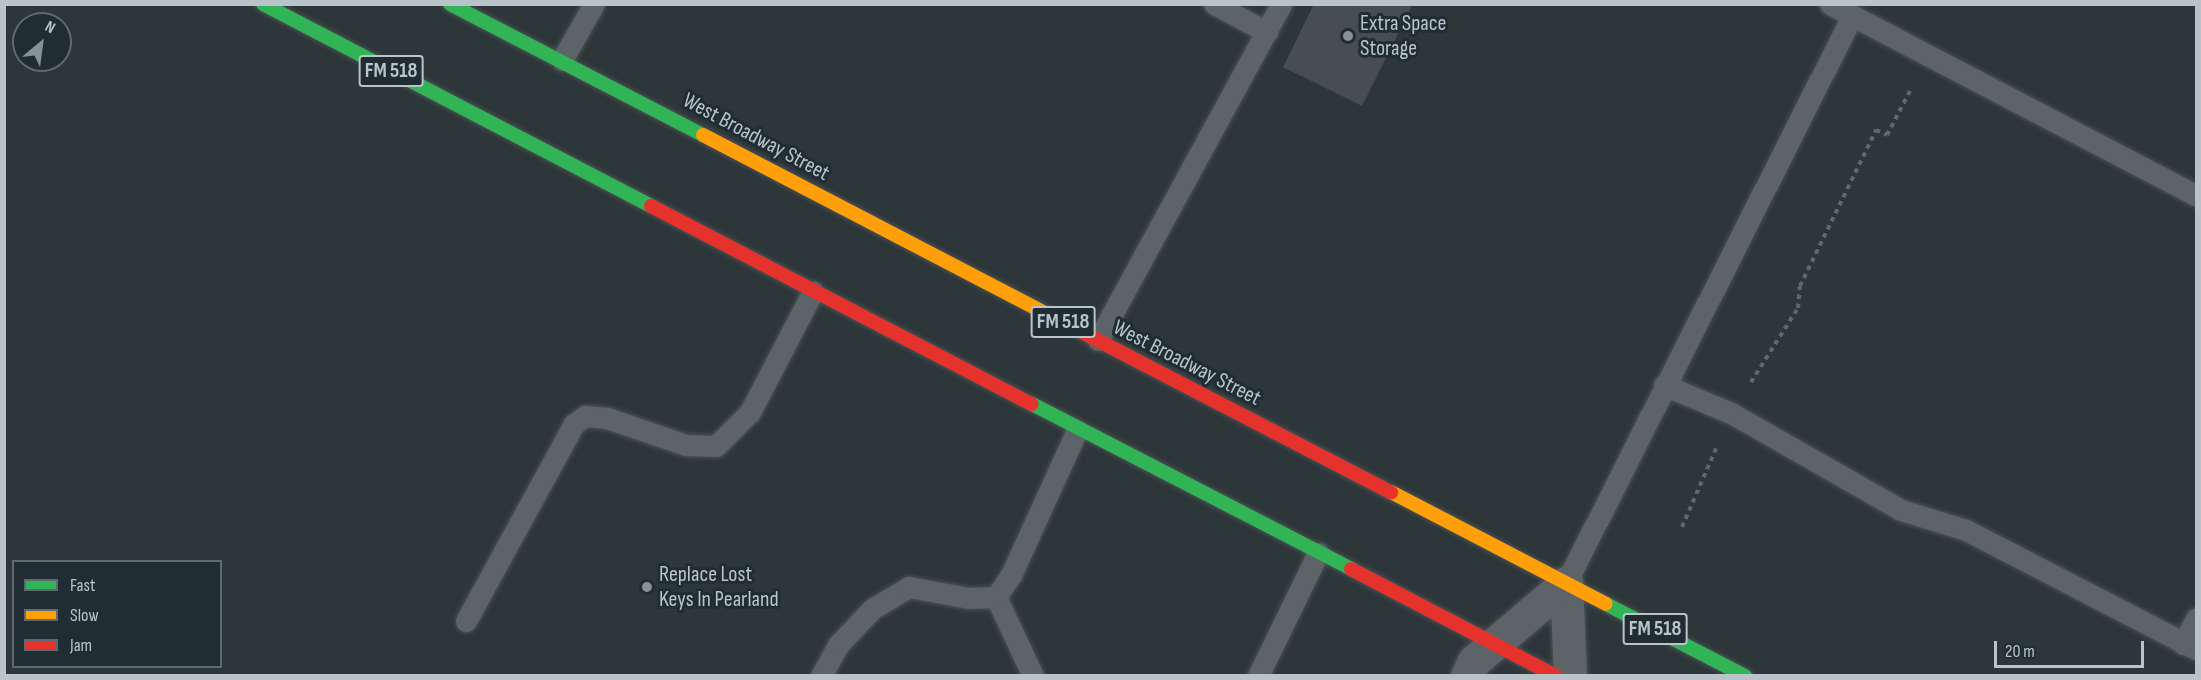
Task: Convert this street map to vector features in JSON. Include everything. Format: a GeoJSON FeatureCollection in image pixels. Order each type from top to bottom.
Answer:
{"type":"FeatureCollection","features":[{"type":"Feature","properties":{"kind":"main road","name":"FM 518"},"geometry":{"type":"LineString","coordinates":[[263,4],[1077,429],[1556,675]]}},
{"type":"Feature","properties":{"kind":"main road","name":"West Broadway Street"},"geometry":{"type":"LineString","coordinates":[[450,4],[562,60],[1744,675]]}},
{"type":"Feature","properties":{"kind":"street"},"geometry":{"type":"LineString","coordinates":[[1467,675],[1474,661],[1566,582]]}},
{"type":"Feature","properties":{"kind":"street"},"geometry":{"type":"LineString","coordinates":[[1566,582],[1570,675]]}},
{"type":"Feature","properties":{"kind":"lane"},"geometry":{"type":"LineString","coordinates":[[562,60],[594,4]]}},
{"type":"Feature","properties":{"kind":"lane"},"geometry":{"type":"LineString","coordinates":[[1214,4],[1267,32]]}},
{"type":"Feature","properties":{"kind":"lane"},"geometry":{"type":"LineString","coordinates":[[1098,340],[1281,4]]}},
{"type":"Feature","properties":{"kind":"lane"},"geometry":{"type":"LineString","coordinates":[[1830,4],[2196,195]]}},
{"type":"Feature","properties":{"kind":"lane"},"geometry":{"type":"LineString","coordinates":[[1566,582],[1852,16]]}},
{"type":"Feature","properties":{"kind":"lane"},"geometry":{"type":"LineString","coordinates":[[466,621],[574,424],[585,416],[607,418],[686,445],[716,446],[750,412],[813,291]]}},
{"type":"Feature","properties":{"kind":"lane"},"geometry":{"type":"LineString","coordinates":[[1664,385],[1731,413],[1901,510],[1966,530],[2190,646],[2196,618]]}},
{"type":"Feature","properties":{"kind":"lane"},"geometry":{"type":"LineString","coordinates":[[996,597],[1011,575],[1077,429]]}},
{"type":"Feature","properties":{"kind":"lane"},"geometry":{"type":"LineString","coordinates":[[1258,675],[1318,553]]}},
{"type":"Feature","properties":{"kind":"lane"},"geometry":{"type":"LineString","coordinates":[[821,675],[838,645],[872,609],[909,587],[969,598],[996,597]]}},
{"type":"Feature","properties":{"kind":"lane"},"geometry":{"type":"LineString","coordinates":[[996,597],[1033,675]]}},
{"type":"Feature","properties":{"kind":"path"},"geometry":{"type":"LineString","coordinates":[[1682,527],[1731,413],[1798,308],[1800,286],[1876,130],[1887,135],[1929,55]]}},
{"type":"Feature","properties":{"kind":"building","name":"Extra Space Storage"},"geometry":{"type":"Polygon","coordinates":[[[1314,4],[1413,4],[1362,106],[1283,67],[1314,4]]]}},
{"type":"Feature","properties":{"kind":"traffic: fast"},"geometry":{"type":"LineString","coordinates":[[263,4],[651,206]]}},
{"type":"Feature","properties":{"kind":"traffic: fast"},"geometry":{"type":"LineString","coordinates":[[450,4],[703,135]]}},
{"type":"Feature","properties":{"kind":"traffic: fast"},"geometry":{"type":"LineString","coordinates":[[1032,404],[1351,569]]}},
{"type":"Feature","properties":{"kind":"traffic: fast"},"geometry":{"type":"LineString","coordinates":[[1606,604],[1745,676]]}},
{"type":"Feature","properties":{"kind":"traffic: slow"},"geometry":{"type":"LineString","coordinates":[[703,135],[1045,313]]}},
{"type":"Feature","properties":{"kind":"traffic: slow"},"geometry":{"type":"LineString","coordinates":[[1391,492],[1606,604]]}},
{"type":"Feature","properties":{"kind":"traffic: jam"},"geometry":{"type":"LineString","coordinates":[[651,206],[1032,404]]}},
{"type":"Feature","properties":{"kind":"traffic: jam"},"geometry":{"type":"LineString","coordinates":[[1045,313],[1391,492]]}},
{"type":"Feature","properties":{"kind":"traffic: jam"},"geometry":{"type":"LineString","coordinates":[[1351,569],[1556,676]]}},
{"type":"Feature","properties":{"kind":"place","name":"Extra Space Storage"},"geometry":{"type":"Point","coordinates":[1348,36]}},
{"type":"Feature","properties":{"kind":"place","name":"Replace Lost Keys In Pearland"},"geometry":{"type":"Point","coordinates":[647,587]}}]}
